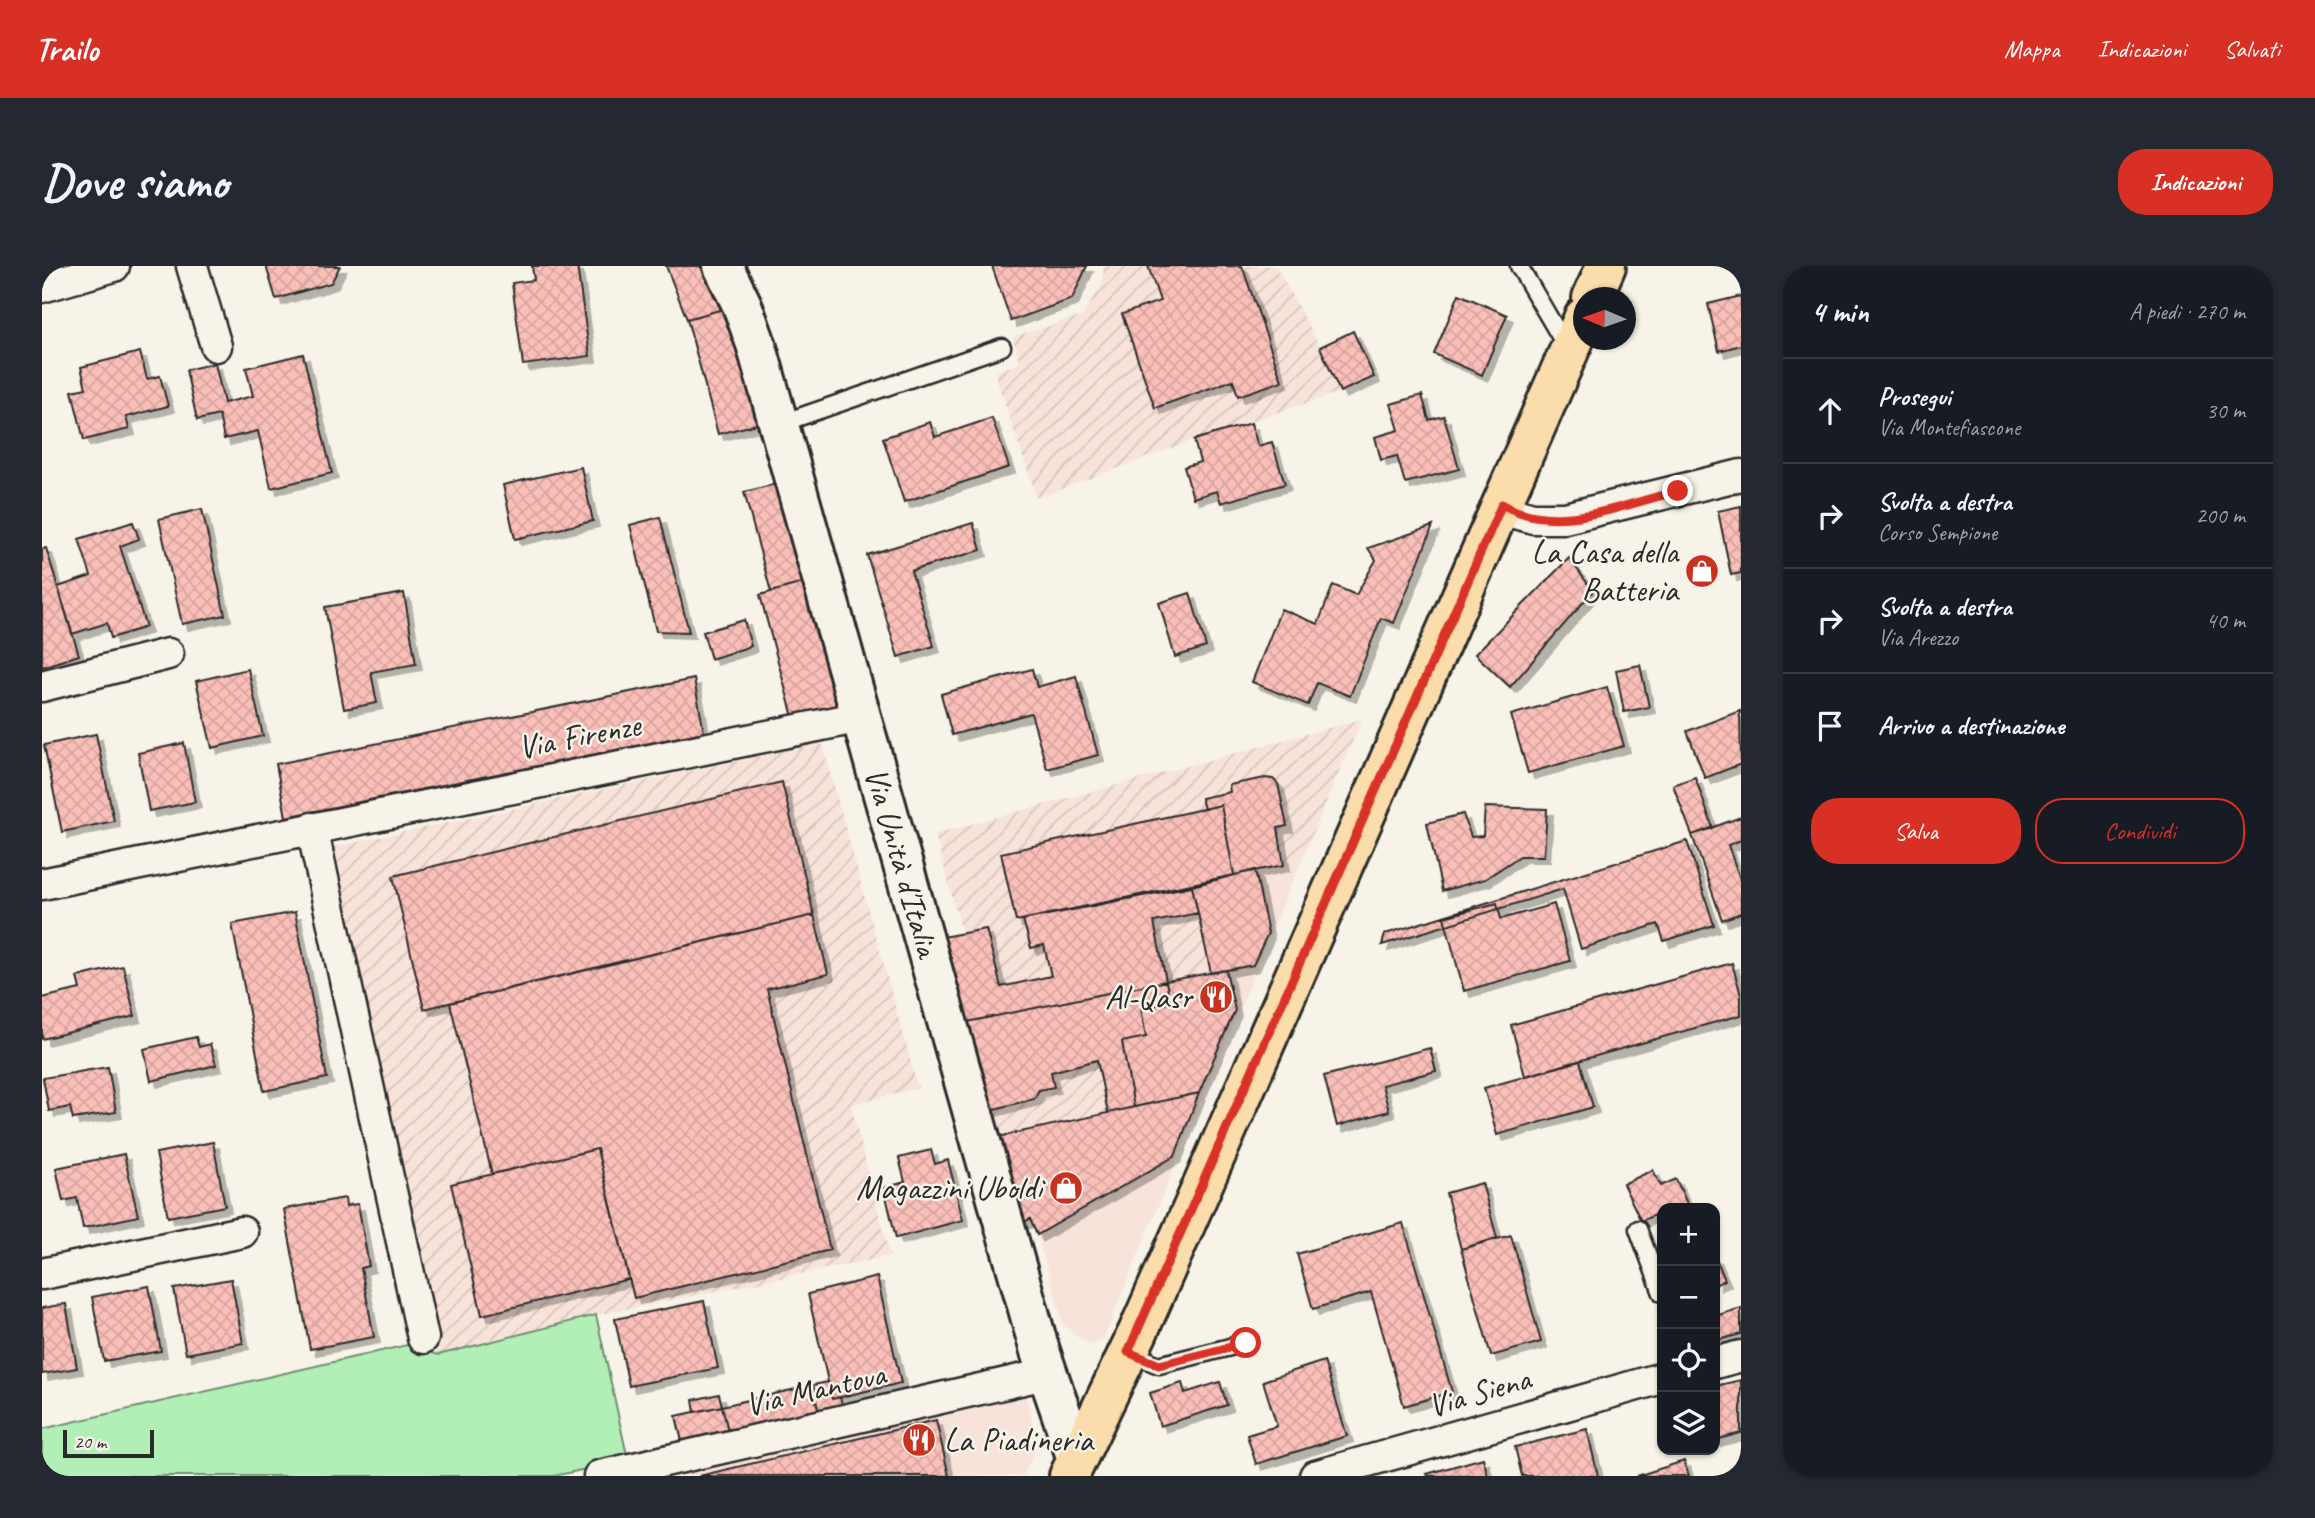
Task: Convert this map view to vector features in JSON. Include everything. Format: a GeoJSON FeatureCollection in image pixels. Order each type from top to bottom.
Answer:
{"type":"FeatureCollection","features":[{"type":"Feature","properties":{"kind":"main road"},"geometry":{"type":"LineString","coordinates":[[1597,287],[1606,266]]}},
{"type":"Feature","properties":{"kind":"main road"},"geometry":{"type":"LineString","coordinates":[[1075,1470],[1573,341]]}},
{"type":"Feature","properties":{"kind":"street"},"geometry":{"type":"LineString","coordinates":[[42,287],[114,266]]}},
{"type":"Feature","properties":{"kind":"street"},"geometry":{"type":"LineString","coordinates":[[192,266],[216,346]]}},
{"type":"Feature","properties":{"kind":"street","name":"Via Unità d'Italia"},"geometry":{"type":"LineString","coordinates":[[723,266],[750,325],[1075,1470]]}},
{"type":"Feature","properties":{"kind":"street"},"geometry":{"type":"LineString","coordinates":[[1502,504],[1515,513],[1533,518],[1565,518],[1741,475]]}},
{"type":"Feature","properties":{"kind":"street"},"geometry":{"type":"LineString","coordinates":[[42,686],[168,654]]}},
{"type":"Feature","properties":{"kind":"street","name":"Via Firenze"},"geometry":{"type":"LineString","coordinates":[[42,884],[861,717]]}},
{"type":"Feature","properties":{"kind":"street"},"geometry":{"type":"LineString","coordinates":[[312,828],[423,1338]]}},
{"type":"Feature","properties":{"kind":"street"},"geometry":{"type":"LineString","coordinates":[[43,1271],[242,1232]]}},
{"type":"Feature","properties":{"kind":"street"},"geometry":{"type":"LineString","coordinates":[[1720,1362],[1741,1356]]}},
{"type":"Feature","properties":{"kind":"street","name":"Via Mantova"},"geometry":{"type":"LineString","coordinates":[[599,1476],[1046,1374]]}},
{"type":"Feature","properties":{"kind":"street","name":"Via Siena"},"geometry":{"type":"LineString","coordinates":[[1315,1476],[1657,1379]]}},
{"type":"Feature","properties":{"kind":"lane"},"geometry":{"type":"LineString","coordinates":[[1519,266],[1573,330]]}},
{"type":"Feature","properties":{"kind":"lane"},"geometry":{"type":"LineString","coordinates":[[778,424],[1002,347]]}},
{"type":"Feature","properties":{"kind":"lane"},"geometry":{"type":"LineString","coordinates":[[1639,1229],[1657,1279]]}},
{"type":"Feature","properties":{"kind":"lane"},"geometry":{"type":"LineString","coordinates":[[1128,1352],[1159,1365],[1246,1343]]}},
{"type":"Feature","properties":{"kind":"shaded area"},"geometry":{"type":"Polygon","coordinates":[[[1103,266],[1276,266],[1320,347],[1340,392],[1194,440],[1037,498],[994,372],[1020,363],[1013,337],[1082,316],[1103,283],[1103,266]]]}},
{"type":"Feature","properties":{"kind":"shaded area"},"geometry":{"type":"Polygon","coordinates":[[[1362,719],[1301,861],[1192,886],[1211,973],[1122,1042],[1134,1107],[998,1137],[942,937],[962,933],[935,834],[1362,719]]]}},
{"type":"Feature","properties":{"kind":"shaded area"},"geometry":{"type":"Polygon","coordinates":[[[822,743],[918,1088],[851,1105],[890,1256],[596,1315],[438,1355],[333,847],[822,743]]]}},
{"type":"Feature","properties":{"kind":"shaded area"},"geometry":{"type":"Polygon","coordinates":[[[1301,861],[1103,1340],[1092,1344],[1080,1339],[1064,1325],[1030,1220],[1021,1224],[998,1137],[1192,886],[1301,861]]]}},
{"type":"Feature","properties":{"kind":"shaded area"},"geometry":{"type":"Polygon","coordinates":[[[1025,1393],[1038,1445],[1023,1476],[652,1476],[1025,1393]]]}},
{"type":"Feature","properties":{"kind":"green space"},"geometry":{"type":"Polygon","coordinates":[[[596,1315],[628,1460],[554,1476],[42,1476],[42,1429],[407,1345],[438,1355],[596,1315]]]}},
{"type":"Feature","properties":{"kind":"building"},"geometry":{"type":"Polygon","coordinates":[[[266,266],[340,266],[331,283],[276,299],[266,266]]]}},
{"type":"Feature","properties":{"kind":"building"},"geometry":{"type":"Polygon","coordinates":[[[532,266],[577,266],[590,356],[523,365],[512,283],[534,280],[532,266]]]}},
{"type":"Feature","properties":{"kind":"building"},"geometry":{"type":"Polygon","coordinates":[[[666,266],[700,266],[727,308],[687,319],[666,266]]]}},
{"type":"Feature","properties":{"kind":"building"},"geometry":{"type":"Polygon","coordinates":[[[992,266],[1087,266],[1072,299],[1011,321],[992,266]]]}},
{"type":"Feature","properties":{"kind":"building"},"geometry":{"type":"Polygon","coordinates":[[[1148,266],[1242,266],[1282,381],[1238,396],[1233,380],[1155,408],[1122,314],[1160,301],[1148,266]]]}},
{"type":"Feature","properties":{"kind":"building"},"geometry":{"type":"Polygon","coordinates":[[[1459,294],[1507,315],[1482,375],[1434,354],[1459,294]]]}},
{"type":"Feature","properties":{"kind":"building"},"geometry":{"type":"Polygon","coordinates":[[[1741,296],[1741,345],[1719,351],[1708,304],[1741,296]]]}},
{"type":"Feature","properties":{"kind":"building"},"geometry":{"type":"Polygon","coordinates":[[[727,308],[757,424],[718,434],[687,319],[727,308]]]}},
{"type":"Feature","properties":{"kind":"building"},"geometry":{"type":"Polygon","coordinates":[[[1353,331],[1374,377],[1340,392],[1320,347],[1353,331]]]}},
{"type":"Feature","properties":{"kind":"building"},"geometry":{"type":"Polygon","coordinates":[[[140,352],[147,379],[160,376],[168,406],[126,417],[129,429],[84,440],[72,391],[86,388],[81,367],[140,352]]]}},
{"type":"Feature","properties":{"kind":"building"},"geometry":{"type":"Polygon","coordinates":[[[303,354],[332,473],[271,488],[258,431],[224,439],[219,415],[197,420],[186,370],[215,363],[224,403],[253,396],[246,368],[303,354]]]}},
{"type":"Feature","properties":{"kind":"building"},"geometry":{"type":"Polygon","coordinates":[[[1422,395],[1429,420],[1444,416],[1459,469],[1405,483],[1397,456],[1381,460],[1375,437],[1399,430],[1391,404],[1422,395]]]}},
{"type":"Feature","properties":{"kind":"building"},"geometry":{"type":"Polygon","coordinates":[[[992,418],[1009,467],[904,502],[883,438],[930,422],[935,437],[992,418]]]}},
{"type":"Feature","properties":{"kind":"building"},"geometry":{"type":"Polygon","coordinates":[[[1251,423],[1258,446],[1272,442],[1285,484],[1221,503],[1217,491],[1193,498],[1184,467],[1200,462],[1194,440],[1251,423]]]}},
{"type":"Feature","properties":{"kind":"building"},"geometry":{"type":"Polygon","coordinates":[[[581,467],[593,521],[515,539],[503,485],[581,467]]]}},
{"type":"Feature","properties":{"kind":"building"},"geometry":{"type":"Polygon","coordinates":[[[776,484],[803,583],[771,592],[744,492],[776,484]]]}},
{"type":"Feature","properties":{"kind":"building"},"geometry":{"type":"Polygon","coordinates":[[[1741,506],[1741,573],[1731,575],[1718,511],[1741,506]]]}},
{"type":"Feature","properties":{"kind":"building"},"geometry":{"type":"Polygon","coordinates":[[[202,509],[225,615],[182,624],[159,519],[202,509]]]}},
{"type":"Feature","properties":{"kind":"building"},"geometry":{"type":"Polygon","coordinates":[[[660,517],[689,632],[656,631],[630,525],[660,517]]]}},
{"type":"Feature","properties":{"kind":"building"},"geometry":{"type":"Polygon","coordinates":[[[133,522],[139,539],[120,546],[146,627],[111,638],[107,623],[72,634],[58,587],[91,576],[79,539],[133,522]]]}},
{"type":"Feature","properties":{"kind":"building"},"geometry":{"type":"Polygon","coordinates":[[[973,523],[981,550],[911,571],[934,646],[898,657],[867,555],[973,523]]]}},
{"type":"Feature","properties":{"kind":"building"},"geometry":{"type":"Polygon","coordinates":[[[1433,526],[1394,623],[1381,618],[1350,696],[1317,683],[1308,705],[1252,682],[1281,609],[1318,624],[1333,585],[1356,595],[1376,560],[1368,548],[1433,526]]]}},
{"type":"Feature","properties":{"kind":"building"},"geometry":{"type":"Polygon","coordinates":[[[46,548],[79,655],[42,667],[42,549],[46,548]]]}},
{"type":"Feature","properties":{"kind":"building"},"geometry":{"type":"Polygon","coordinates":[[[1569,558],[1593,591],[1510,687],[1475,654],[1569,558]]]}},
{"type":"Feature","properties":{"kind":"building"},"geometry":{"type":"Polygon","coordinates":[[[803,583],[836,705],[793,717],[760,595],[803,583]]]}},
{"type":"Feature","properties":{"kind":"building"},"geometry":{"type":"Polygon","coordinates":[[[404,593],[416,664],[371,672],[377,703],[344,709],[325,607],[404,593]]]}},
{"type":"Feature","properties":{"kind":"building"},"geometry":{"type":"Polygon","coordinates":[[[1190,593],[1206,647],[1175,657],[1159,603],[1190,593]]]}},
{"type":"Feature","properties":{"kind":"building"},"geometry":{"type":"Polygon","coordinates":[[[744,620],[751,646],[711,659],[703,632],[744,620]]]}},
{"type":"Feature","properties":{"kind":"building"},"geometry":{"type":"Polygon","coordinates":[[[1640,665],[1649,707],[1624,712],[1616,670],[1640,665]]]}},
{"type":"Feature","properties":{"kind":"building"},"geometry":{"type":"Polygon","coordinates":[[[248,669],[263,736],[212,748],[196,681],[248,669]]]}},
{"type":"Feature","properties":{"kind":"building"},"geometry":{"type":"Polygon","coordinates":[[[1032,669],[1037,687],[1076,676],[1098,755],[1047,769],[1031,713],[952,735],[941,694],[1032,669]]]}},
{"type":"Feature","properties":{"kind":"building"},"geometry":{"type":"Polygon","coordinates":[[[694,679],[704,732],[286,817],[276,764],[694,679]]]}},
{"type":"Feature","properties":{"kind":"building"},"geometry":{"type":"Polygon","coordinates":[[[1607,687],[1624,746],[1528,773],[1511,715],[1607,687]]]}},
{"type":"Feature","properties":{"kind":"building"},"geometry":{"type":"Polygon","coordinates":[[[1740,711],[1741,764],[1705,778],[1687,731],[1740,711]]]}},
{"type":"Feature","properties":{"kind":"building"},"geometry":{"type":"Polygon","coordinates":[[[96,734],[114,821],[62,832],[44,745],[96,734]]]}},
{"type":"Feature","properties":{"kind":"building"},"geometry":{"type":"Polygon","coordinates":[[[184,743],[195,802],[149,811],[138,753],[184,743]]]}},
{"type":"Feature","properties":{"kind":"building"},"geometry":{"type":"Polygon","coordinates":[[[1695,777],[1713,828],[1692,835],[1673,785],[1695,777]]]}},
{"type":"Feature","properties":{"kind":"building"},"geometry":{"type":"Polygon","coordinates":[[[1273,779],[1278,784],[1287,826],[1278,828],[1284,865],[1234,875],[1221,805],[1204,809],[1201,798],[1230,792],[1229,785],[1273,779]]]}},
{"type":"Feature","properties":{"kind":"building"},"geometry":{"type":"Polygon","coordinates":[[[782,782],[814,915],[424,1009],[393,876],[782,782]]]}},
{"type":"Feature","properties":{"kind":"building"},"geometry":{"type":"Polygon","coordinates":[[[1221,805],[1234,875],[1016,921],[1001,853],[1221,805]]]}},
{"type":"Feature","properties":{"kind":"building"},"geometry":{"type":"Polygon","coordinates":[[[1485,807],[1547,809],[1544,856],[1520,856],[1485,879],[1442,891],[1427,823],[1463,814],[1471,837],[1483,836],[1485,807]]]}},
{"type":"Feature","properties":{"kind":"building"},"geometry":{"type":"Polygon","coordinates":[[[1741,817],[1741,840],[1728,845],[1741,882],[1741,913],[1722,920],[1692,835],[1741,817]]]}},
{"type":"Feature","properties":{"kind":"building"},"geometry":{"type":"Polygon","coordinates":[[[1687,841],[1714,925],[1664,941],[1658,924],[1581,949],[1563,889],[1382,945],[1385,934],[1687,841]]]}},
{"type":"Feature","properties":{"kind":"building"},"geometry":{"type":"Polygon","coordinates":[[[1255,870],[1268,933],[1253,965],[1211,973],[1192,886],[1255,870]]]}},
{"type":"Feature","properties":{"kind":"building"},"geometry":{"type":"Polygon","coordinates":[[[1192,886],[1198,913],[1154,922],[1166,981],[967,1022],[942,937],[986,929],[1001,987],[1051,976],[1044,945],[1031,948],[1023,920],[1192,886]]]}},
{"type":"Feature","properties":{"kind":"building"},"geometry":{"type":"Polygon","coordinates":[[[1497,903],[1501,919],[1554,904],[1570,961],[1464,991],[1444,917],[1497,903]]]}},
{"type":"Feature","properties":{"kind":"building"},"geometry":{"type":"Polygon","coordinates":[[[295,912],[327,1078],[264,1091],[232,924],[295,912]]]}},
{"type":"Feature","properties":{"kind":"building"},"geometry":{"type":"Polygon","coordinates":[[[814,915],[828,974],[767,989],[830,1250],[634,1298],[597,1149],[492,1174],[450,1003],[814,915]]]}},
{"type":"Feature","properties":{"kind":"building"},"geometry":{"type":"Polygon","coordinates":[[[1732,963],[1741,995],[1741,1015],[1525,1076],[1511,1025],[1732,963]]]}},
{"type":"Feature","properties":{"kind":"building"},"geometry":{"type":"Polygon","coordinates":[[[123,966],[135,1016],[42,1039],[42,998],[80,989],[77,977],[123,966]]]}},
{"type":"Feature","properties":{"kind":"building"},"geometry":{"type":"Polygon","coordinates":[[[1226,970],[1235,1010],[1199,1093],[1134,1107],[1122,1042],[1146,1037],[1141,1008],[1170,1003],[1166,981],[1226,970]]]}},
{"type":"Feature","properties":{"kind":"building"},"geometry":{"type":"Polygon","coordinates":[[[1166,981],[1170,1003],[1141,1008],[1146,1037],[1122,1042],[1134,1107],[1108,1113],[1097,1060],[1051,1072],[1054,1087],[1039,1090],[1034,1099],[990,1110],[967,1022],[1166,981]]]}},
{"type":"Feature","properties":{"kind":"building"},"geometry":{"type":"Polygon","coordinates":[[[196,1037],[199,1047],[210,1044],[216,1065],[151,1081],[144,1049],[196,1037]]]}},
{"type":"Feature","properties":{"kind":"building"},"geometry":{"type":"Polygon","coordinates":[[[1430,1048],[1436,1071],[1382,1085],[1389,1111],[1337,1126],[1324,1076],[1430,1048]]]}},
{"type":"Feature","properties":{"kind":"building"},"geometry":{"type":"Polygon","coordinates":[[[1580,1061],[1593,1107],[1497,1135],[1484,1088],[1580,1061]]]}},
{"type":"Feature","properties":{"kind":"building"},"geometry":{"type":"Polygon","coordinates":[[[108,1067],[116,1112],[73,1119],[70,1107],[49,1111],[43,1078],[108,1067]]]}},
{"type":"Feature","properties":{"kind":"building","name":"Magazzini Uboldi"},"geometry":{"type":"Polygon","coordinates":[[[1199,1093],[1175,1156],[1037,1235],[1030,1219],[1021,1224],[998,1137],[1199,1093]]]}},
{"type":"Feature","properties":{"kind":"building"},"geometry":{"type":"Polygon","coordinates":[[[213,1142],[225,1206],[168,1217],[156,1153],[213,1142]]]}},
{"type":"Feature","properties":{"kind":"building"},"geometry":{"type":"Polygon","coordinates":[[[597,1149],[629,1279],[482,1315],[451,1184],[597,1149]]]}},
{"type":"Feature","properties":{"kind":"building"},"geometry":{"type":"Polygon","coordinates":[[[931,1150],[935,1164],[948,1160],[963,1220],[896,1238],[884,1188],[905,1182],[899,1158],[931,1150]]]}},
{"type":"Feature","properties":{"kind":"building"},"geometry":{"type":"Polygon","coordinates":[[[124,1154],[138,1216],[83,1228],[77,1198],[63,1201],[56,1168],[124,1154]]]}},
{"type":"Feature","properties":{"kind":"building"},"geometry":{"type":"Polygon","coordinates":[[[1653,1170],[1661,1186],[1676,1179],[1687,1203],[1657,1203],[1657,1214],[1641,1221],[1623,1184],[1653,1170]]]}},
{"type":"Feature","properties":{"kind":"building"},"geometry":{"type":"Polygon","coordinates":[[[1482,1183],[1497,1238],[1461,1249],[1446,1193],[1482,1183]]]}},
{"type":"Feature","properties":{"kind":"building"},"geometry":{"type":"Polygon","coordinates":[[[345,1198],[346,1206],[358,1204],[369,1266],[361,1268],[374,1337],[310,1349],[284,1209],[345,1198]]]}},
{"type":"Feature","properties":{"kind":"building"},"geometry":{"type":"Polygon","coordinates":[[[1403,1223],[1452,1392],[1404,1406],[1371,1292],[1313,1309],[1297,1254],[1403,1223]]]}},
{"type":"Feature","properties":{"kind":"building"},"geometry":{"type":"Polygon","coordinates":[[[1511,1235],[1541,1342],[1491,1356],[1461,1249],[1511,1235]]]}},
{"type":"Feature","properties":{"kind":"building"},"geometry":{"type":"Polygon","coordinates":[[[1720,1268],[1725,1280],[1720,1282],[1720,1268]]]}},
{"type":"Feature","properties":{"kind":"building"},"geometry":{"type":"Polygon","coordinates":[[[877,1277],[901,1383],[832,1399],[808,1294],[877,1277]]]}},
{"type":"Feature","properties":{"kind":"building"},"geometry":{"type":"Polygon","coordinates":[[[231,1279],[243,1343],[186,1354],[174,1289],[231,1279]]]}},
{"type":"Feature","properties":{"kind":"building"},"geometry":{"type":"Polygon","coordinates":[[[149,1286],[161,1351],[104,1361],[92,1297],[149,1286]]]}},
{"type":"Feature","properties":{"kind":"building"},"geometry":{"type":"Polygon","coordinates":[[[704,1301],[718,1368],[629,1386],[615,1319],[704,1301]]]}},
{"type":"Feature","properties":{"kind":"building"},"geometry":{"type":"Polygon","coordinates":[[[66,1304],[77,1368],[42,1374],[42,1308],[66,1304]]]}},
{"type":"Feature","properties":{"kind":"building"},"geometry":{"type":"Polygon","coordinates":[[[1741,1308],[1741,1334],[1720,1340],[1720,1314],[1741,1308]]]}},
{"type":"Feature","properties":{"kind":"building"},"geometry":{"type":"Polygon","coordinates":[[[1324,1361],[1347,1436],[1256,1464],[1247,1435],[1277,1426],[1263,1381],[1324,1361]]]}},
{"type":"Feature","properties":{"kind":"building"},"geometry":{"type":"Polygon","coordinates":[[[1741,1380],[1741,1433],[1720,1439],[1720,1392],[1720,1385],[1741,1380]]]}},
{"type":"Feature","properties":{"kind":"building"},"geometry":{"type":"Polygon","coordinates":[[[828,1382],[832,1399],[840,1397],[843,1408],[819,1414],[813,1385],[828,1382]]]}},
{"type":"Feature","properties":{"kind":"building"},"geometry":{"type":"Polygon","coordinates":[[[1220,1382],[1227,1405],[1160,1426],[1150,1393],[1182,1383],[1185,1393],[1220,1382]]]}},
{"type":"Feature","properties":{"kind":"building"},"geometry":{"type":"Polygon","coordinates":[[[813,1385],[819,1414],[729,1435],[722,1406],[813,1385]]]}},
{"type":"Feature","properties":{"kind":"building"},"geometry":{"type":"Polygon","coordinates":[[[719,1394],[722,1406],[695,1412],[693,1400],[719,1394]]]}},
{"type":"Feature","properties":{"kind":"building"},"geometry":{"type":"Polygon","coordinates":[[[722,1406],[729,1435],[683,1446],[676,1416],[722,1406]]]}},
{"type":"Feature","properties":{"kind":"building"},"geometry":{"type":"Polygon","coordinates":[[[936,1420],[949,1476],[699,1476],[936,1420]]]}},
{"type":"Feature","properties":{"kind":"building"},"geometry":{"type":"Polygon","coordinates":[[[1587,1429],[1598,1476],[1522,1476],[1515,1447],[1587,1429]]]}},
{"type":"Feature","properties":{"kind":"building"},"geometry":{"type":"Polygon","coordinates":[[[1483,1458],[1488,1476],[1427,1474],[1483,1458]]]}},
{"type":"Feature","properties":{"kind":"building"},"geometry":{"type":"Polygon","coordinates":[[[1684,1461],[1689,1476],[1637,1476],[1684,1461]]]}},
{"type":"Feature","properties":{"kind":"place","name":"La Casa della Batteria"},"geometry":{"type":"Point","coordinates":[1702,571]}},
{"type":"Feature","properties":{"kind":"place","name":"Al-Qasr"},"geometry":{"type":"Point","coordinates":[1216,997]}},
{"type":"Feature","properties":{"kind":"place","name":"Magazzini Uboldi"},"geometry":{"type":"Point","coordinates":[1066,1188]}},
{"type":"Feature","properties":{"kind":"place","name":"La Piadineria"},"geometry":{"type":"Point","coordinates":[919,1440]}},
{"type":"Feature","properties":{"kind":"route"},"geometry":{"type":"LineString","coordinates":[[1246,1343],[1159,1365],[1128,1352],[1502,504],[1524,516],[1555,519],[1585,515],[1678,491]]}}]}
